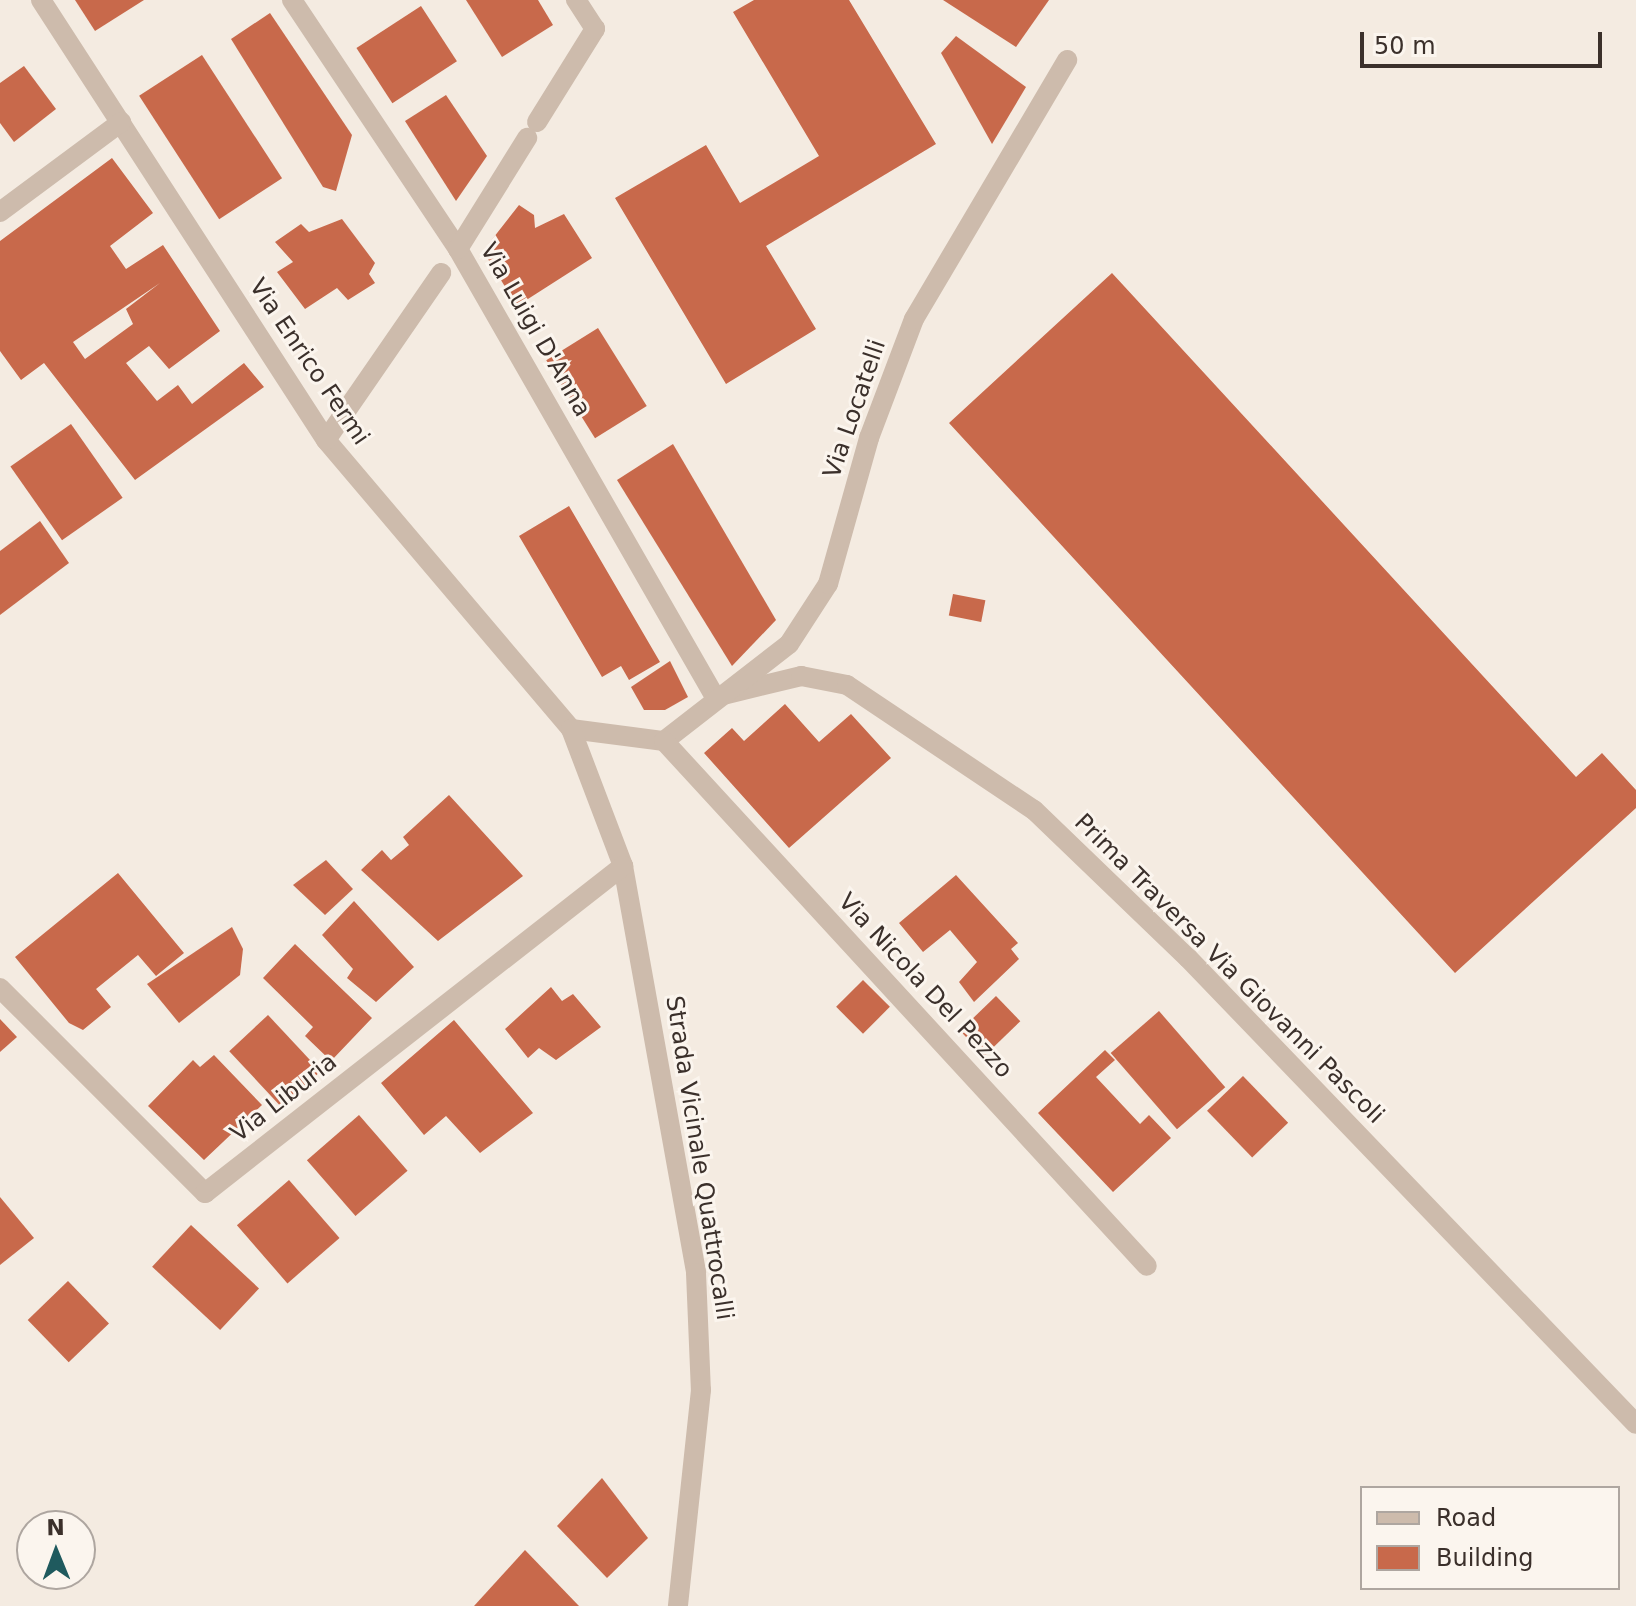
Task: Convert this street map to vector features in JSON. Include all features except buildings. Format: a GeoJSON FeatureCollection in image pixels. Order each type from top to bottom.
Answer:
{"type":"FeatureCollection","features":[{"type":"Feature","properties":{"kind":"street","name":"Via Enrico Fermi"},"geometry":{"type":"LineString","coordinates":[[41,0],[326,440],[571,729]]}},
{"type":"Feature","properties":{"kind":"street","name":"Via Luigi D'Anna"},"geometry":{"type":"LineString","coordinates":[[292,0],[458,249],[715,697]]}},
{"type":"Feature","properties":{"kind":"street"},"geometry":{"type":"LineString","coordinates":[[458,249],[595,29],[576,0]]}},
{"type":"Feature","properties":{"kind":"street","name":"Via Locatelli"},"geometry":{"type":"LineString","coordinates":[[664,741],[715,697],[789,644],[828,584],[869,438],[914,319],[1067,60]]}},
{"type":"Feature","properties":{"kind":"street"},"geometry":{"type":"LineString","coordinates":[[0,212],[121,122]]}},
{"type":"Feature","properties":{"kind":"street"},"geometry":{"type":"LineString","coordinates":[[326,440],[441,273]]}},
{"type":"Feature","properties":{"kind":"street","name":"Prima Traversa Via Giovanni Pascoli"},"geometry":{"type":"LineString","coordinates":[[715,697],[801,676],[847,685],[1034,810],[1188,958],[1636,1424]]}},
{"type":"Feature","properties":{"kind":"street"},"geometry":{"type":"LineString","coordinates":[[571,729],[664,741]]}},
{"type":"Feature","properties":{"kind":"street","name":"Strada Vicinale Quattrocalli"},"geometry":{"type":"LineString","coordinates":[[571,729],[623,866],[703,1339],[678,1606]]}},
{"type":"Feature","properties":{"kind":"street","name":"Via Nicola Del Pezzo"},"geometry":{"type":"LineString","coordinates":[[664,741],[1147,1266]]}},
{"type":"Feature","properties":{"kind":"street","name":"Via Liburia"},"geometry":{"type":"LineString","coordinates":[[0,988],[205,1193],[623,866]]}}]}
